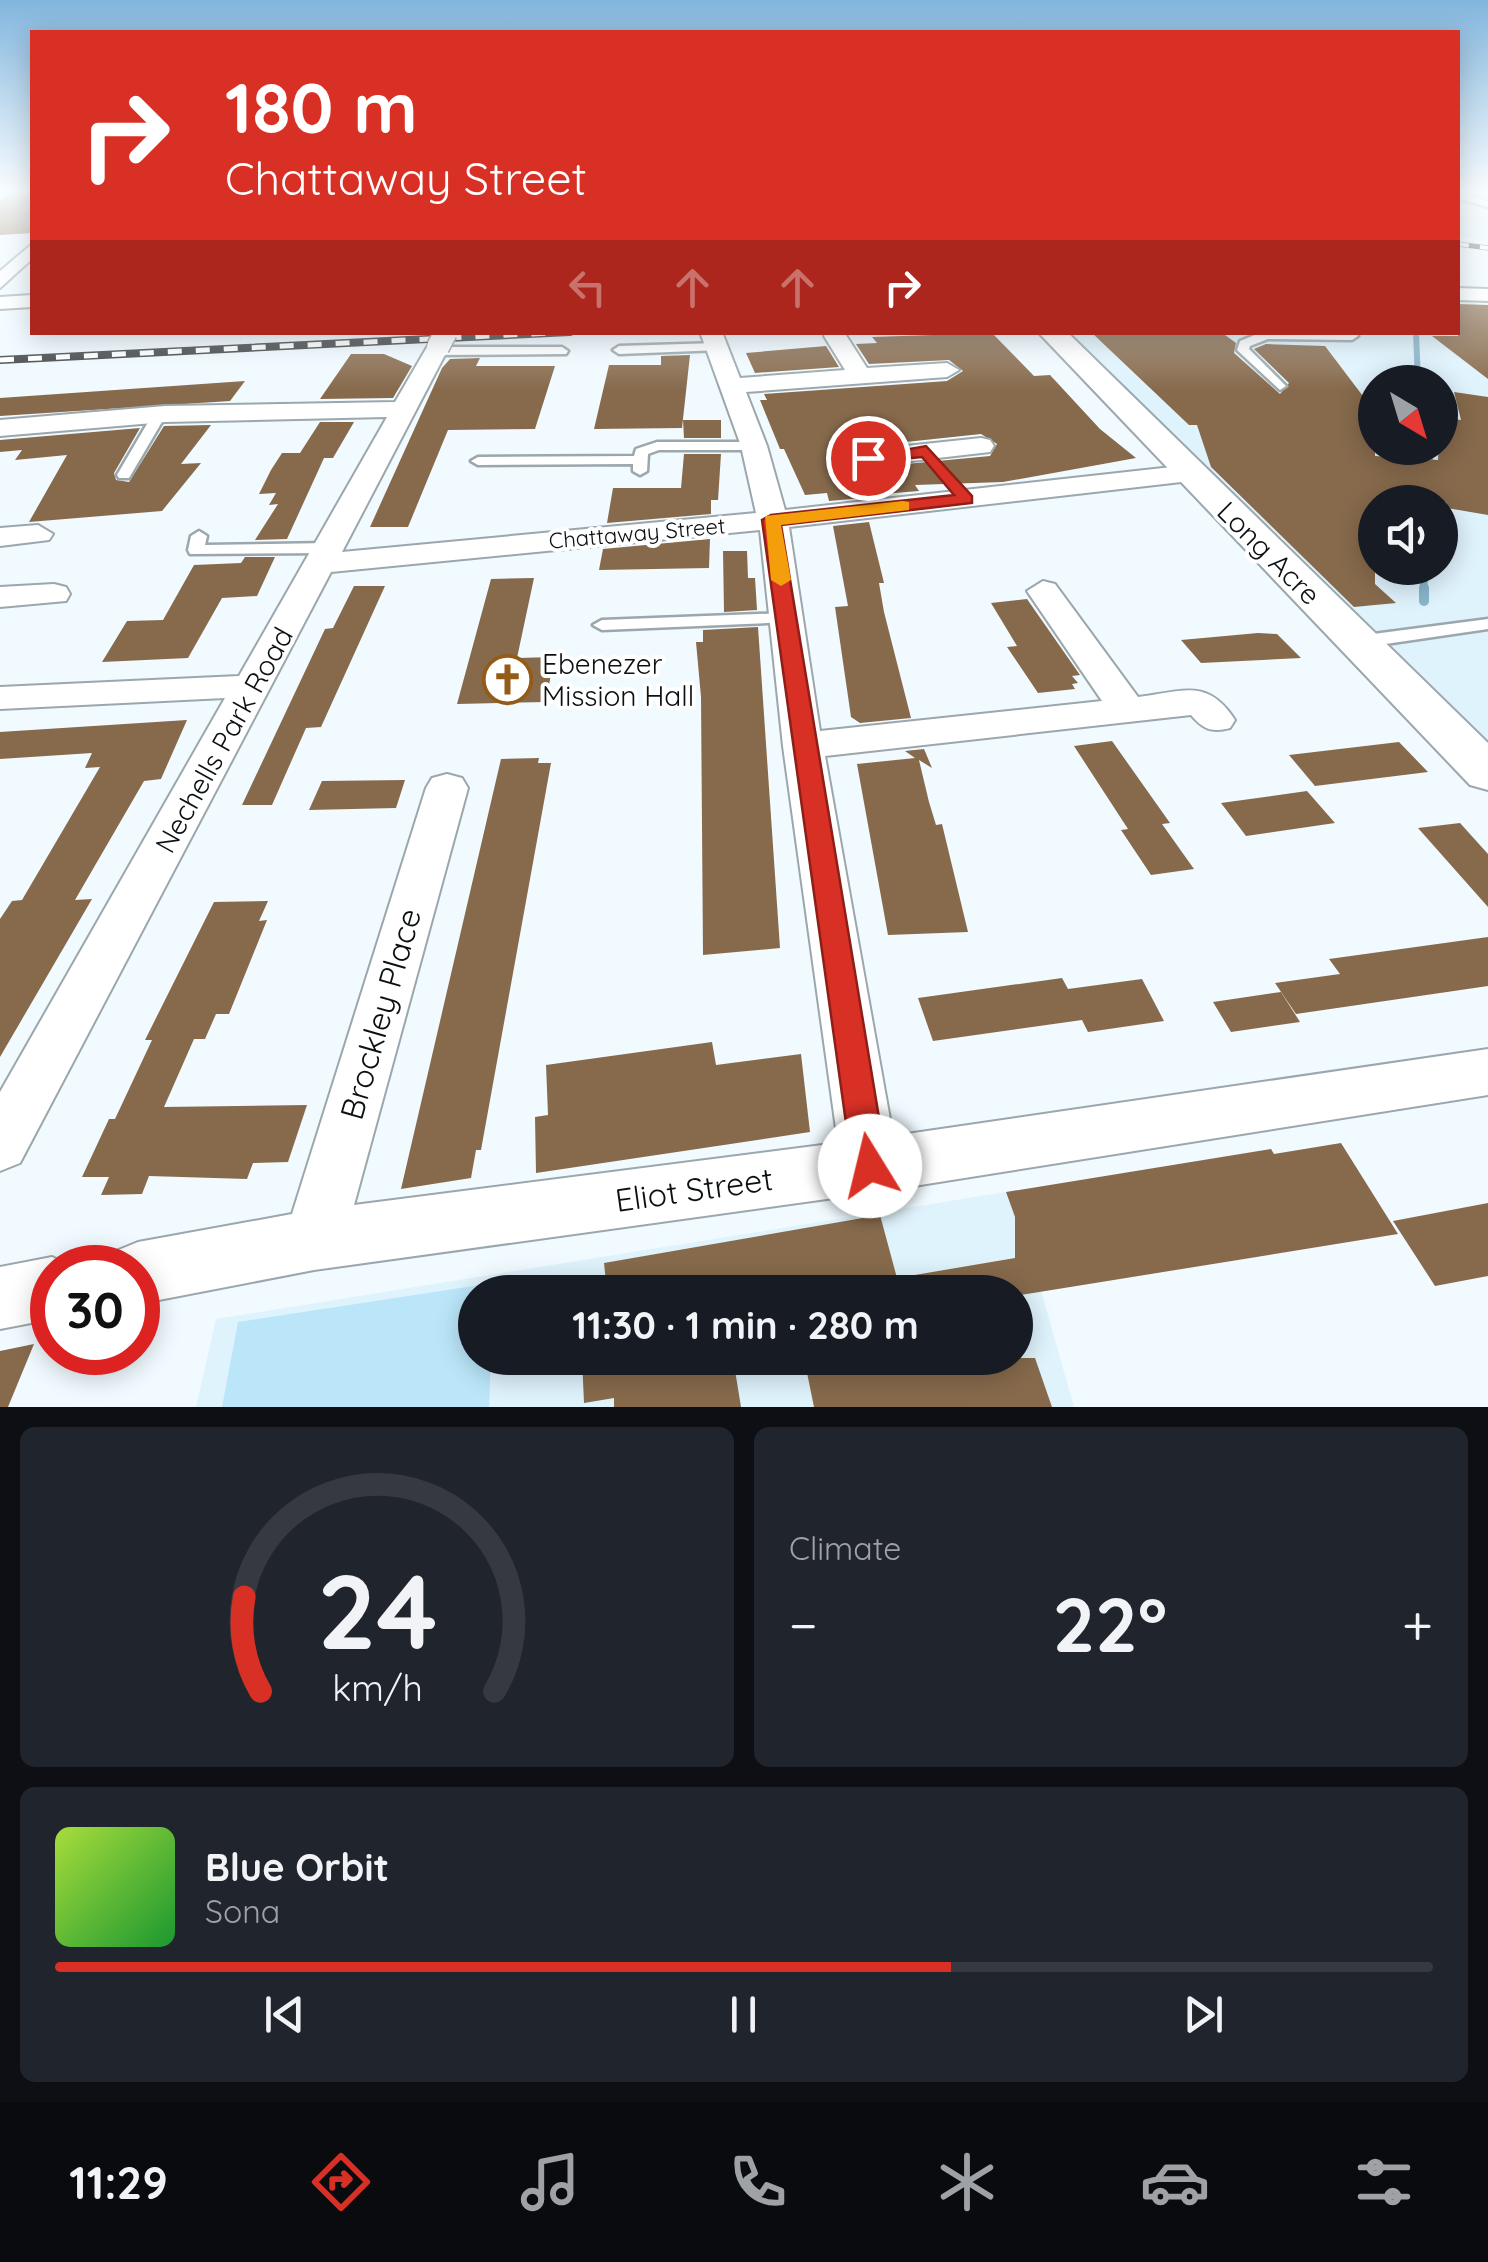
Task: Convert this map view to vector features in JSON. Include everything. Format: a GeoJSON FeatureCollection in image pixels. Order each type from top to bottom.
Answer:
{"type":"FeatureCollection","features":[{"type":"Feature","properties":{"kind":"street"},"geometry":{"type":"LineString","coordinates":[[0,282],[23,259]]}},
{"type":"Feature","properties":{"kind":"street"},"geometry":{"type":"LineString","coordinates":[[0,302],[30,301]]}},
{"type":"Feature","properties":{"kind":"street","name":"Long Acre"},"geometry":{"type":"LineString","coordinates":[[1054,335],[1488,773]]}},
{"type":"Feature","properties":{"kind":"street"},"geometry":{"type":"LineString","coordinates":[[836,336],[860,376]]}},
{"type":"Feature","properties":{"kind":"street"},"geometry":{"type":"LineString","coordinates":[[713,338],[754,446],[771,520],[870,1166]]}},
{"type":"Feature","properties":{"kind":"street","name":"Nechells Park Road"},"geometry":{"type":"LineString","coordinates":[[0,1145],[440,344]]}},
{"type":"Feature","properties":{"kind":"street"},"geometry":{"type":"LineString","coordinates":[[732,386],[947,370]]}},
{"type":"Feature","properties":{"kind":"street"},"geometry":{"type":"LineString","coordinates":[[0,428],[158,415],[405,408]]}},
{"type":"Feature","properties":{"kind":"street"},"geometry":{"type":"LineString","coordinates":[[868,458],[981,446]]}},
{"type":"Feature","properties":{"kind":"street"},"geometry":{"type":"LineString","coordinates":[[926,451],[966,499]]}},
{"type":"Feature","properties":{"kind":"street","name":"Chattaway Street"},"geometry":{"type":"LineString","coordinates":[[326,555],[771,520],[1190,474]]}},
{"type":"Feature","properties":{"kind":"street"},"geometry":{"type":"LineString","coordinates":[[0,537],[38,534]]}},
{"type":"Feature","properties":{"kind":"street"},"geometry":{"type":"LineString","coordinates":[[1043,591],[1129,712]]}},
{"type":"Feature","properties":{"kind":"street"},"geometry":{"type":"LineString","coordinates":[[0,597],[54,594]]}},
{"type":"Feature","properties":{"kind":"street"},"geometry":{"type":"LineString","coordinates":[[0,698],[254,686]]}},
{"type":"Feature","properties":{"kind":"street"},"geometry":{"type":"LineString","coordinates":[[804,746],[1201,702],[1216,720]]}},
{"type":"Feature","properties":{"kind":"street","name":"Brockley Place"},"geometry":{"type":"LineString","coordinates":[[314,1240],[447,788]]}},
{"type":"Feature","properties":{"kind":"street","name":"Eliot Street"},"geometry":{"type":"LineString","coordinates":[[160,1269],[314,1240],[870,1166],[1488,1072]]}},
{"type":"Feature","properties":{"kind":"street"},"geometry":{"type":"LineString","coordinates":[[0,1298],[30,1292]]}},
{"type":"Feature","properties":{"kind":"lane"},"geometry":{"type":"LineString","coordinates":[[1266,335],[1244,344],[1243,350],[1280,386]]}},
{"type":"Feature","properties":{"kind":"lane"},"geometry":{"type":"LineString","coordinates":[[1322,335],[1352,335]]}},
{"type":"Feature","properties":{"kind":"lane"},"geometry":{"type":"LineString","coordinates":[[619,350],[713,338]]}},
{"type":"Feature","properties":{"kind":"lane"},"geometry":{"type":"LineString","coordinates":[[440,344],[562,351]]}},
{"type":"Feature","properties":{"kind":"lane"},"geometry":{"type":"LineString","coordinates":[[124,475],[158,415]]}},
{"type":"Feature","properties":{"kind":"lane"},"geometry":{"type":"LineString","coordinates":[[471,478],[481,456],[640,466],[641,452],[657,446],[754,446]]}},
{"type":"Feature","properties":{"kind":"lane"},"geometry":{"type":"LineString","coordinates":[[199,536],[196,550],[326,555]]}},
{"type":"Feature","properties":{"kind":"lane"},"geometry":{"type":"LineString","coordinates":[[602,626],[786,618]]}},
{"type":"Feature","properties":{"kind":"lane"},"geometry":{"type":"LineString","coordinates":[[1358,642],[1488,624]]}},
{"type":"Feature","properties":{"kind":"shaded area"},"geometry":{"type":"Polygon","coordinates":[[[1460,301],[1473,301],[1488,312],[1488,741],[1072,335],[1460,335],[1460,301]]]}},
{"type":"Feature","properties":{"kind":"shaded area"},"geometry":{"type":"Polygon","coordinates":[[[1006,1192],[1041,1291],[1074,1407],[196,1407],[216,1319],[458,1280],[458,1375],[1033,1375],[1033,1275],[490,1275],[1006,1192]]]}},
{"type":"Feature","properties":{"kind":"shaded area"},"geometry":{"type":"Polygon","coordinates":[[[458,1288],[458,1375],[490,1375],[489,1407],[222,1407],[238,1322],[458,1288]]]}},
{"type":"Feature","properties":{"kind":"building"},"geometry":{"type":"Polygon","coordinates":[[[1460,304],[1488,305],[1488,379],[1432,336],[1458,336],[1460,304]]]}},
{"type":"Feature","properties":{"kind":"building"},"geometry":{"type":"Polygon","coordinates":[[[994,335],[1034,376],[1050,375],[1100,429],[1136,458],[1003,482],[915,485],[919,491],[882,494],[864,468],[990,456],[997,444],[981,434],[868,446],[850,457],[863,498],[829,501],[827,493],[805,495],[760,400],[767,400],[764,394],[947,381],[963,371],[949,360],[869,364],[856,344],[877,343],[872,337],[994,335]]]}},
{"type":"Feature","properties":{"kind":"building"},"geometry":{"type":"Polygon","coordinates":[[[1094,335],[1225,335],[1236,343],[1234,353],[1280,394],[1289,383],[1254,349],[1266,344],[1325,346],[1358,390],[1358,465],[1458,465],[1458,393],[1488,397],[1488,515],[1458,510],[1458,485],[1358,485],[1358,585],[1376,585],[1396,603],[1354,607],[1211,467],[1197,425],[1189,425],[1094,335]]]}},
{"type":"Feature","properties":{"kind":"building"},"geometry":{"type":"Polygon","coordinates":[[[826,346],[839,367],[755,373],[746,353],[826,346]]]}},
{"type":"Feature","properties":{"kind":"building"},"geometry":{"type":"Polygon","coordinates":[[[351,354],[384,354],[412,366],[393,398],[320,399],[351,354]]]}},
{"type":"Feature","properties":{"kind":"building"},"geometry":{"type":"Polygon","coordinates":[[[690,355],[682,428],[594,429],[609,365],[661,365],[661,356],[690,355]]]}},
{"type":"Feature","properties":{"kind":"building"},"geometry":{"type":"Polygon","coordinates":[[[480,358],[476,366],[555,366],[535,429],[448,430],[408,527],[370,527],[442,368],[450,359],[480,358]]]}},
{"type":"Feature","properties":{"kind":"building"},"geometry":{"type":"Polygon","coordinates":[[[245,381],[230,401],[0,416],[0,398],[245,381]]]}},
{"type":"Feature","properties":{"kind":"building"},"geometry":{"type":"Polygon","coordinates":[[[683,420],[721,420],[721,438],[684,438],[683,420]]]}},
{"type":"Feature","properties":{"kind":"building"},"geometry":{"type":"Polygon","coordinates":[[[320,422],[354,422],[333,458],[324,458],[287,539],[255,540],[278,504],[269,505],[276,493],[259,494],[271,470],[282,453],[300,453],[320,422]]]}},
{"type":"Feature","properties":{"kind":"building"},"geometry":{"type":"Polygon","coordinates":[[[211,425],[181,464],[201,463],[162,511],[29,522],[67,455],[15,460],[22,450],[0,452],[0,440],[140,428],[114,473],[116,480],[129,482],[164,426],[211,425]]]}},
{"type":"Feature","properties":{"kind":"building"},"geometry":{"type":"Polygon","coordinates":[[[684,454],[721,454],[718,500],[711,500],[711,514],[607,523],[613,488],[681,488],[684,454]]]}},
{"type":"Feature","properties":{"kind":"building"},"geometry":{"type":"Polygon","coordinates":[[[869,522],[884,583],[879,583],[884,612],[911,718],[860,723],[851,717],[835,607],[848,606],[833,526],[869,522]]]}},
{"type":"Feature","properties":{"kind":"building"},"geometry":{"type":"Polygon","coordinates":[[[710,539],[709,568],[599,570],[603,549],[710,539]]]}},
{"type":"Feature","properties":{"kind":"building"},"geometry":{"type":"Polygon","coordinates":[[[723,551],[747,551],[748,578],[755,578],[757,610],[724,612],[723,551]]]}},
{"type":"Feature","properties":{"kind":"building"},"geometry":{"type":"Polygon","coordinates":[[[245,557],[275,557],[257,596],[222,598],[188,658],[102,662],[127,621],[163,620],[194,565],[241,563],[245,557]]]}},
{"type":"Feature","properties":{"kind":"building","name":"Ebenezer Mission Hall"},"geometry":{"type":"Polygon","coordinates":[[[534,578],[517,658],[554,657],[546,702],[457,704],[491,579],[534,578]]]}},
{"type":"Feature","properties":{"kind":"building"},"geometry":{"type":"Polygon","coordinates":[[[354,586],[385,586],[321,727],[306,728],[272,805],[242,805],[325,629],[333,628],[354,586]]]}},
{"type":"Feature","properties":{"kind":"building"},"geometry":{"type":"Polygon","coordinates":[[[1027,599],[1080,675],[1072,676],[1078,683],[1072,684],[1075,689],[1038,693],[1007,647],[1017,646],[991,603],[1027,599]]]}},
{"type":"Feature","properties":{"kind":"building"},"geometry":{"type":"Polygon","coordinates":[[[758,627],[780,948],[703,955],[701,697],[696,642],[703,642],[703,630],[758,627]]]}},
{"type":"Feature","properties":{"kind":"building"},"geometry":{"type":"Polygon","coordinates":[[[1277,634],[1301,658],[1201,663],[1181,640],[1277,634]]]}},
{"type":"Feature","properties":{"kind":"building"},"geometry":{"type":"Polygon","coordinates":[[[187,720],[161,779],[144,781],[75,900],[92,899],[0,1057],[0,919],[12,901],[22,900],[100,767],[85,768],[92,753],[0,759],[0,732],[187,720]]]}},
{"type":"Feature","properties":{"kind":"building"},"geometry":{"type":"Polygon","coordinates":[[[1112,741],[1170,823],[1162,824],[1194,869],[1151,875],[1121,830],[1128,829],[1074,746],[1112,741]]]}},
{"type":"Feature","properties":{"kind":"building"},"geometry":{"type":"Polygon","coordinates":[[[1399,742],[1428,772],[1315,786],[1289,755],[1399,742]]]}},
{"type":"Feature","properties":{"kind":"building"},"geometry":{"type":"Polygon","coordinates":[[[924,749],[932,768],[919,760],[929,802],[936,825],[942,824],[968,932],[888,935],[857,764],[915,758],[905,751],[924,749]]]}},
{"type":"Feature","properties":{"kind":"building"},"geometry":{"type":"Polygon","coordinates":[[[539,758],[538,763],[551,763],[481,1150],[476,1150],[471,1178],[401,1189],[501,759],[539,758]]]}},
{"type":"Feature","properties":{"kind":"building"},"geometry":{"type":"Polygon","coordinates":[[[405,780],[396,808],[309,810],[322,781],[405,780]]]}},
{"type":"Feature","properties":{"kind":"building"},"geometry":{"type":"Polygon","coordinates":[[[1307,791],[1335,823],[1246,836],[1221,803],[1307,791]]]}},
{"type":"Feature","properties":{"kind":"building"},"geometry":{"type":"Polygon","coordinates":[[[1460,823],[1488,854],[1488,907],[1418,828],[1460,823]]]}},
{"type":"Feature","properties":{"kind":"building"},"geometry":{"type":"Polygon","coordinates":[[[268,901],[259,921],[267,920],[229,1014],[216,1014],[205,1039],[194,1039],[164,1107],[307,1105],[288,1162],[253,1163],[247,1179],[149,1176],[142,1194],[101,1195],[109,1177],[82,1177],[109,1119],[115,1119],[152,1040],[145,1040],[214,902],[268,901]]]}},
{"type":"Feature","properties":{"kind":"building"},"geometry":{"type":"Polygon","coordinates":[[[1488,937],[1488,986],[1296,1014],[1275,983],[1340,974],[1329,959],[1488,937]]]}},
{"type":"Feature","properties":{"kind":"building"},"geometry":{"type":"Polygon","coordinates":[[[1062,978],[1068,989],[1142,979],[1164,1021],[1088,1032],[1082,1020],[933,1041],[918,998],[1062,978]]]}},
{"type":"Feature","properties":{"kind":"building"},"geometry":{"type":"Polygon","coordinates":[[[1281,992],[1300,1022],[1231,1032],[1213,1002],[1281,992]]]}},
{"type":"Feature","properties":{"kind":"building"},"geometry":{"type":"Polygon","coordinates":[[[712,1042],[716,1065],[801,1054],[810,1132],[536,1173],[535,1117],[548,1115],[546,1065],[712,1042]]]}},
{"type":"Feature","properties":{"kind":"building"},"geometry":{"type":"Polygon","coordinates":[[[1341,1143],[1398,1234],[1033,1293],[1033,1275],[915,1275],[1015,1258],[1015,1217],[1006,1192],[1271,1149],[1274,1154],[1341,1143]]]}},
{"type":"Feature","properties":{"kind":"building"},"geometry":{"type":"Polygon","coordinates":[[[1488,1203],[1488,1276],[1435,1286],[1393,1221],[1488,1203]]]}},
{"type":"Feature","properties":{"kind":"building"},"geometry":{"type":"Polygon","coordinates":[[[880,1215],[896,1275],[605,1275],[604,1263],[880,1215]]]}},
{"type":"Feature","properties":{"kind":"building"},"geometry":{"type":"Polygon","coordinates":[[[30,1345],[8,1407],[0,1407],[0,1351],[30,1345]]]}},
{"type":"Feature","properties":{"kind":"building"},"geometry":{"type":"Polygon","coordinates":[[[1035,1358],[1052,1407],[814,1407],[807,1375],[1033,1375],[1035,1358]]]}},
{"type":"Feature","properties":{"kind":"building"},"geometry":{"type":"Polygon","coordinates":[[[583,1375],[736,1375],[741,1407],[614,1407],[614,1398],[584,1403],[583,1375]]]}},
{"type":"Feature","properties":{"kind":"waterway"},"geometry":{"type":"LineString","coordinates":[[1416,335],[1417,365]]}},
{"type":"Feature","properties":{"kind":"waterway"},"geometry":{"type":"LineString","coordinates":[[1429,465],[1430,471]]}},
{"type":"Feature","properties":{"kind":"waterway"},"geometry":{"type":"LineString","coordinates":[[1424,585],[1424,590]]}},
{"type":"Feature","properties":{"kind":"waterway"},"geometry":{"type":"LineString","coordinates":[[1424,590],[1424,601]]}},
{"type":"Feature","properties":{"kind":"railway"},"geometry":{"type":"LineString","coordinates":[[0,360],[509,335]]}},
{"type":"Feature","properties":{"kind":"slow traffic"},"geometry":{"type":"LineString","coordinates":[[781,580],[771,520],[903,506]]}},
{"type":"Feature","properties":{"kind":"place","name":"Ebenezer Mission Hall"},"geometry":{"type":"Point","coordinates":[507,680]}},
{"type":"Feature","properties":{"kind":"route"},"geometry":{"type":"LineString","coordinates":[[868,458],[926,451],[966,499],[771,520],[870,1166]]}}]}
